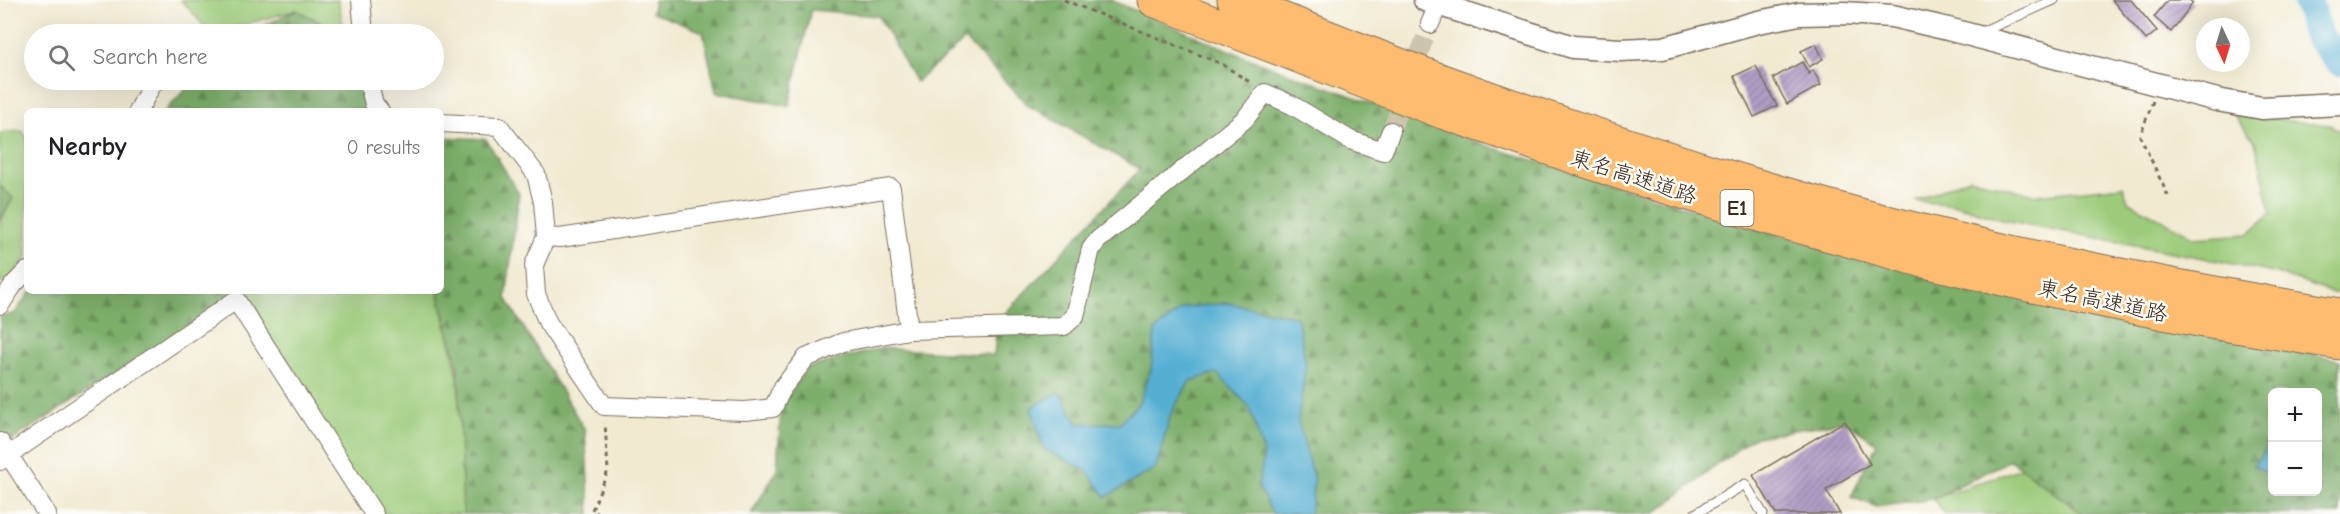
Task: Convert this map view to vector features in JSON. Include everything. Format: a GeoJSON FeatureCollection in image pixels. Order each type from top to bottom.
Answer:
{"type":"FeatureCollection","features":[{"type":"Feature","properties":{"kind":"highway","name":"東名高速道路"},"geometry":{"type":"LineString","coordinates":[[1154,0],[1446,113],[1636,178],[1769,218],[1924,261],[2055,291],[2204,321],[2340,343]]}},
{"type":"Feature","properties":{"kind":"highway","name":"東名高速道路"},"geometry":{"type":"LineString","coordinates":[[1234,0],[1455,86],[1645,151],[1777,192],[1930,233],[2060,264],[2209,293],[2340,315]]}},
{"type":"Feature","properties":{"kind":"street"},"geometry":{"type":"LineString","coordinates":[[361,0],[363,24]]}},
{"type":"Feature","properties":{"kind":"street"},"geometry":{"type":"LineString","coordinates":[[1431,10],[1573,47],[1621,50],[1663,48],[1758,22],[1799,14],[1844,13],[1892,16],[2217,100],[2262,108],[2340,104]]}},
{"type":"Feature","properties":{"kind":"street"},"geometry":{"type":"LineString","coordinates":[[140,108],[149,90]]}},
{"type":"Feature","properties":{"kind":"street"},"geometry":{"type":"LineString","coordinates":[[370,90],[377,108]]}},
{"type":"Feature","properties":{"kind":"street"},"geometry":{"type":"LineString","coordinates":[[444,123],[499,126],[536,174],[543,202],[546,237],[534,265],[536,294],[548,323],[603,406],[745,411],[773,408],[783,387],[806,358],[843,342],[909,330],[1064,326],[1075,316],[1091,249],[1098,240],[1245,119],[1265,93],[1292,105],[1350,140],[1383,151],[1391,131]]}},
{"type":"Feature","properties":{"kind":"street"},"geometry":{"type":"LineString","coordinates":[[546,237],[560,238],[891,188],[909,330]]}},
{"type":"Feature","properties":{"kind":"street"},"geometry":{"type":"LineString","coordinates":[[0,305],[24,274]]}},
{"type":"Feature","properties":{"kind":"street"},"geometry":{"type":"LineString","coordinates":[[47,514],[3,453],[236,300],[374,514]]}},
{"type":"Feature","properties":{"kind":"lane"},"geometry":{"type":"LineString","coordinates":[[1974,36],[2054,0]]}},
{"type":"Feature","properties":{"kind":"lane"},"geometry":{"type":"LineString","coordinates":[[1695,514],[1745,484],[1763,514]]}},
{"type":"Feature","properties":{"kind":"path"},"geometry":{"type":"LineString","coordinates":[[1064,0],[1222,64],[1265,93]]}},
{"type":"Feature","properties":{"kind":"path"},"geometry":{"type":"LineString","coordinates":[[2159,85],[2140,136],[2169,198]]}},
{"type":"Feature","properties":{"kind":"path"},"geometry":{"type":"LineString","coordinates":[[600,514],[592,510],[608,471],[603,406]]}},
{"type":"Feature","properties":{"kind":"green space"},"geometry":{"type":"Polygon","coordinates":[[[181,0],[338,0],[343,24],[325,24],[296,10],[246,24],[202,24],[181,0]]]}},
{"type":"Feature","properties":{"kind":"green space"},"geometry":{"type":"Polygon","coordinates":[[[654,0],[1111,0],[1245,57],[1494,148],[1775,234],[2340,360],[2340,514],[2083,514],[2010,460],[1933,499],[1877,507],[1851,497],[1877,444],[1844,421],[1752,438],[1654,514],[751,514],[777,470],[781,407],[807,368],[881,348],[994,355],[997,322],[1140,169],[1029,106],[965,40],[916,82],[878,16],[811,10],[789,106],[716,92],[703,32],[652,12],[654,0]]]}},
{"type":"Feature","properties":{"kind":"green space"},"geometry":{"type":"Polygon","coordinates":[[[296,10],[323,24],[267,24],[296,10]]]}},
{"type":"Feature","properties":{"kind":"green space"},"geometry":{"type":"Polygon","coordinates":[[[185,90],[365,90],[371,108],[168,108],[185,90]]]}},
{"type":"Feature","properties":{"kind":"green space"},"geometry":{"type":"Polygon","coordinates":[[[2234,115],[2330,125],[2340,131],[2340,293],[2332,293],[2278,274],[2224,262],[2009,221],[1956,205],[1915,201],[1969,178],[2036,195],[2123,186],[2128,201],[2195,238],[2248,234],[2271,213],[2255,141],[2234,115]]]}},
{"type":"Feature","properties":{"kind":"green space"},"geometry":{"type":"Polygon","coordinates":[[[22,131],[24,134],[24,261],[10,277],[0,283],[0,223],[13,198],[0,186],[0,133],[22,131]]]}},
{"type":"Feature","properties":{"kind":"green space"},"geometry":{"type":"Polygon","coordinates":[[[444,137],[486,139],[519,194],[506,298],[585,430],[590,514],[463,514],[458,367],[439,294],[444,294],[444,137]]]}},
{"type":"Feature","properties":{"kind":"green space"},"geometry":{"type":"Polygon","coordinates":[[[0,186],[13,198],[0,220],[0,186]]]}},
{"type":"Feature","properties":{"kind":"green space"},"geometry":{"type":"Polygon","coordinates":[[[29,294],[238,294],[0,448],[0,317],[15,313],[29,294]]]}},
{"type":"Feature","properties":{"kind":"green space"},"geometry":{"type":"Polygon","coordinates":[[[245,294],[439,294],[458,376],[463,514],[374,514],[236,300],[245,294]]]}},
{"type":"Feature","properties":{"kind":"green space"},"geometry":{"type":"Polygon","coordinates":[[[2021,468],[2083,514],[1944,514],[1933,499],[2021,468]]]}},
{"type":"Feature","properties":{"kind":"water"},"geometry":{"type":"Polygon","coordinates":[[[1227,303],[1297,317],[1306,364],[1298,421],[1314,480],[1310,514],[1273,514],[1258,486],[1264,455],[1250,408],[1217,373],[1190,381],[1171,413],[1156,468],[1106,497],[1087,471],[1044,449],[1031,408],[1059,392],[1078,424],[1120,423],[1139,403],[1151,369],[1155,331],[1183,308],[1227,303]]]}},
{"type":"Feature","properties":{"kind":"water"},"geometry":{"type":"Polygon","coordinates":[[[2268,447],[2268,474],[2253,465],[2268,447]]]}},
{"type":"Feature","properties":{"kind":"building"},"geometry":{"type":"Polygon","coordinates":[[[2112,0],[2131,0],[2157,31],[2146,40],[2112,0]]]}},
{"type":"Feature","properties":{"kind":"building"},"geometry":{"type":"Polygon","coordinates":[[[2168,0],[2189,0],[2193,3],[2171,32],[2154,17],[2168,0]]]}},
{"type":"Feature","properties":{"kind":"building"},"geometry":{"type":"Polygon","coordinates":[[[1816,44],[1823,59],[1809,67],[1801,51],[1816,44]]]}},
{"type":"Feature","properties":{"kind":"building"},"geometry":{"type":"Polygon","coordinates":[[[1802,62],[1809,74],[1813,70],[1821,85],[1787,104],[1773,78],[1802,62]]]}},
{"type":"Feature","properties":{"kind":"building"},"geometry":{"type":"Polygon","coordinates":[[[1756,66],[1777,106],[1754,117],[1734,76],[1756,66]]]}},
{"type":"Feature","properties":{"kind":"building"},"geometry":{"type":"Polygon","coordinates":[[[1845,421],[1870,464],[1826,490],[1840,514],[1776,514],[1753,475],[1845,421]]]}},
{"type":"Feature","properties":{"kind":"waterway"},"geometry":{"type":"LineString","coordinates":[[2307,0],[2318,36],[2340,61]]}},
{"type":"Feature","properties":{"kind":"tunnel"},"geometry":{"type":"LineString","coordinates":[[1391,131],[1430,24]]}}]}
